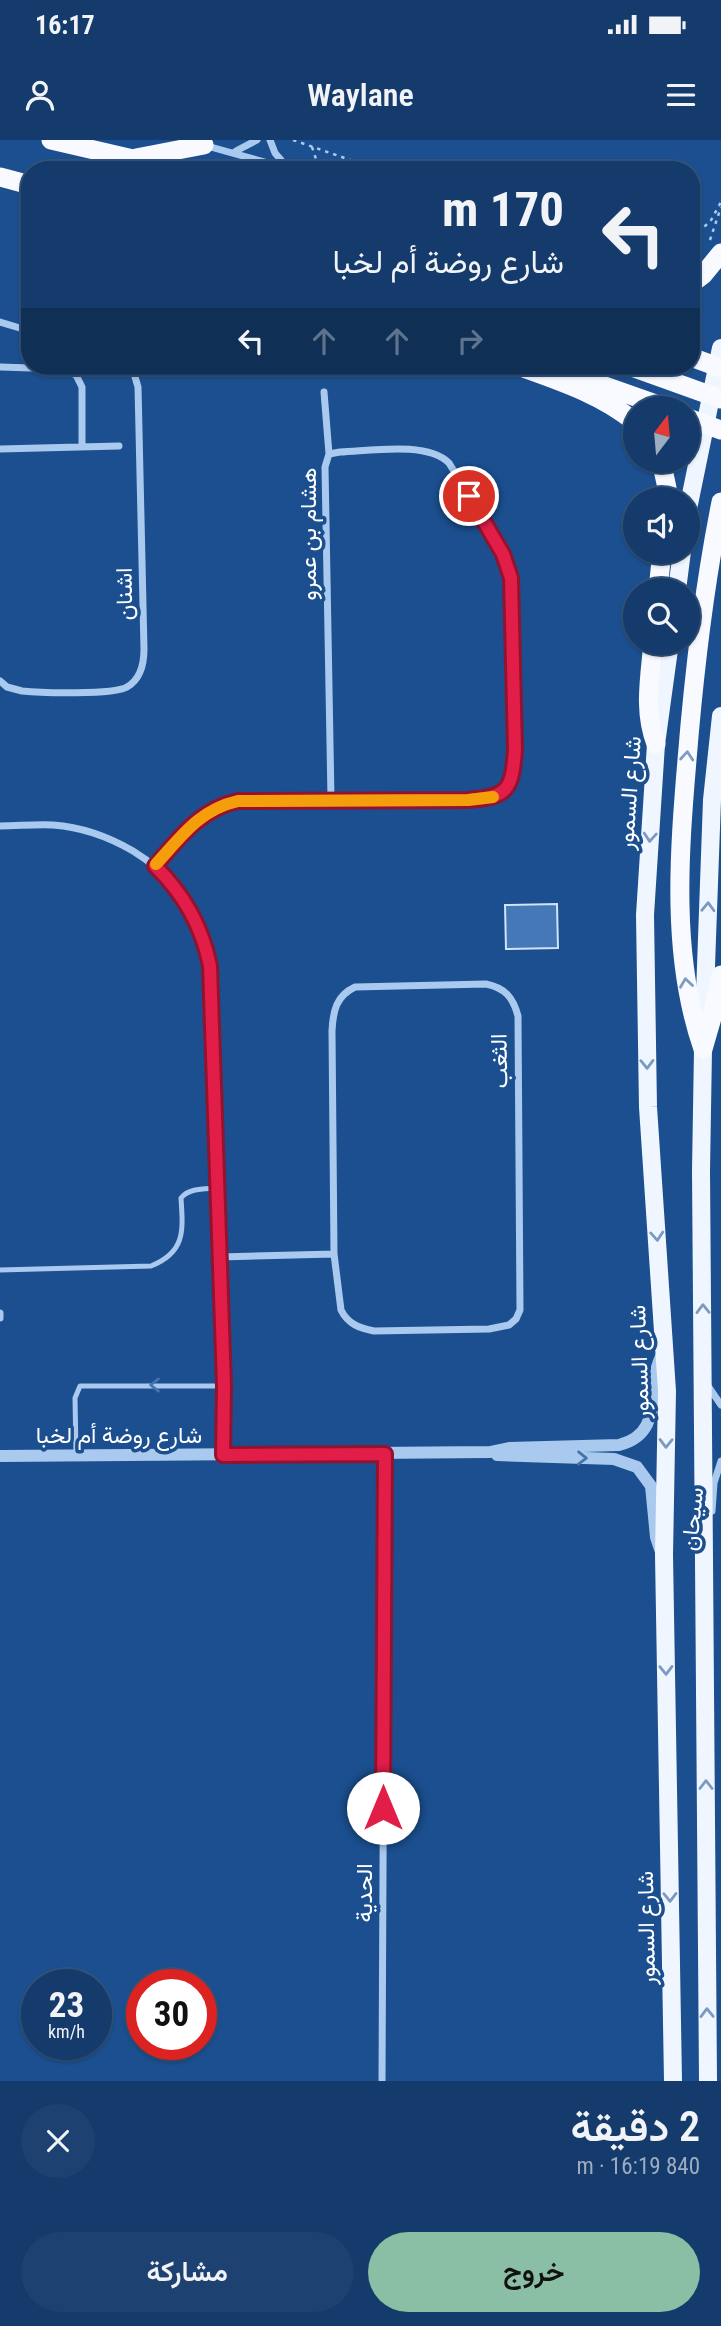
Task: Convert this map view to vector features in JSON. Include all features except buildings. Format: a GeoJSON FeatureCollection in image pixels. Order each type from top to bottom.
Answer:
{"type":"FeatureCollection","features":[{"type":"Feature","properties":{"kind":"highway"},"geometry":{"type":"LineString","coordinates":[[51,140],[139,161]]}},
{"type":"Feature","properties":{"kind":"highway"},"geometry":{"type":"LineString","coordinates":[[133,159],[204,145]]}},
{"type":"Feature","properties":{"kind":"highway"},"geometry":{"type":"LineString","coordinates":[[0,177],[21,183]]}},
{"type":"Feature","properties":{"kind":"highway"},"geometry":{"type":"LineString","coordinates":[[700,277],[715,247]]}},
{"type":"Feature","properties":{"kind":"highway"},"geometry":{"type":"LineString","coordinates":[[700,359],[720,364]]}},
{"type":"Feature","properties":{"kind":"highway"},"geometry":{"type":"LineString","coordinates":[[543,375],[578,388],[623,412]]}},
{"type":"Feature","properties":{"kind":"highway"},"geometry":{"type":"LineString","coordinates":[[574,375],[633,396]]}},
{"type":"Feature","properties":{"kind":"highway"},"geometry":{"type":"LineString","coordinates":[[654,375],[716,397]]}},
{"type":"Feature","properties":{"kind":"highway"},"geometry":{"type":"LineString","coordinates":[[703,1049],[690,1006],[683,962],[681,833],[694,672],[721,502]]}},
{"type":"Feature","properties":{"kind":"highway"},"geometry":{"type":"LineString","coordinates":[[652,655],[648,705],[649,725],[656,744]]}},
{"type":"Feature","properties":{"kind":"highway"},"geometry":{"type":"LineString","coordinates":[[703,1049],[721,975]]}},
{"type":"Feature","properties":{"kind":"main road"},"geometry":{"type":"LineString","coordinates":[[693,487],[716,397],[720,364]]}},
{"type":"Feature","properties":{"kind":"main road","name":"شارع السمور"},"geometry":{"type":"LineString","coordinates":[[668,655],[656,744],[645,942],[648,1107],[667,1391],[664,1555],[673,2081]]}},
{"type":"Feature","properties":{"kind":"main road"},"geometry":{"type":"LineString","coordinates":[[708,2081],[701,1171],[712,800],[721,716]]}},
{"type":"Feature","properties":{"kind":"street"},"geometry":{"type":"LineString","coordinates":[[181,140],[266,161]]}},
{"type":"Feature","properties":{"kind":"street"},"geometry":{"type":"LineString","coordinates":[[234,151],[257,140]]}},
{"type":"Feature","properties":{"kind":"street"},"geometry":{"type":"LineString","coordinates":[[270,140],[275,153],[283,161]]}},
{"type":"Feature","properties":{"kind":"street"},"geometry":{"type":"LineString","coordinates":[[0,323],[21,329]]}},
{"type":"Feature","properties":{"kind":"street"},"geometry":{"type":"LineString","coordinates":[[0,367],[21,367]]}},
{"type":"Feature","properties":{"kind":"street"},"geometry":{"type":"LineString","coordinates":[[76,375],[80,382],[82,447]]}},
{"type":"Feature","properties":{"kind":"street","name":"اشنان"},"geometry":{"type":"LineString","coordinates":[[0,681],[7,687],[22,691],[112,691],[128,687],[141,671],[144,649],[138,387],[135,375]]}},
{"type":"Feature","properties":{"kind":"street"},"geometry":{"type":"LineString","coordinates":[[324,392],[329,454]]}},
{"type":"Feature","properties":{"kind":"street"},"geometry":{"type":"LineString","coordinates":[[0,449],[119,446]]}},
{"type":"Feature","properties":{"kind":"street","name":"هشام بن عمرو"},"geometry":{"type":"LineString","coordinates":[[155,866],[202,815],[224,804],[252,800],[488,799],[502,793],[507,787],[513,773],[515,750],[511,578],[503,554],[449,463],[436,453],[423,450],[340,452],[329,454],[325,467],[331,799]]}},
{"type":"Feature","properties":{"kind":"street"},"geometry":{"type":"LineString","coordinates":[[0,826],[52,825],[79,829],[111,839],[155,866],[178,890],[202,934],[210,966],[224,1386],[223,1455]]}},
{"type":"Feature","properties":{"kind":"street","name":"الثغب"},"geometry":{"type":"LineString","coordinates":[[486,984],[506,991],[518,1016],[521,1302],[516,1319],[509,1325],[489,1329],[374,1331],[358,1327],[344,1317],[341,1310],[334,1254],[332,1031],[335,1008],[340,998],[346,991],[364,986],[486,984]]}},
{"type":"Feature","properties":{"kind":"street"},"geometry":{"type":"LineString","coordinates":[[220,1257],[334,1254]]}},
{"type":"Feature","properties":{"kind":"street","name":"شارع روضة أم لخبا"},"geometry":{"type":"LineString","coordinates":[[0,1456],[385,1454],[619,1445],[635,1439],[651,1419],[655,1371],[665,1350]]}},
{"type":"Feature","properties":{"kind":"street"},"geometry":{"type":"LineString","coordinates":[[704,1378],[721,1405]]}},
{"type":"Feature","properties":{"kind":"street","name":"شارع روضة أم لخبا"},"geometry":{"type":"LineString","coordinates":[[490,1452],[509,1457],[614,1459],[637,1467],[652,1486],[656,1536],[664,1555]]}},
{"type":"Feature","properties":{"kind":"street","name":"الحدية"},"geometry":{"type":"LineString","coordinates":[[382,2081],[385,1454]]}},
{"type":"Feature","properties":{"kind":"street","name":"سيحان"},"geometry":{"type":"LineString","coordinates":[[705,1582],[715,1483],[721,1461]]}},
{"type":"Feature","properties":{"kind":"lane"},"geometry":{"type":"LineString","coordinates":[[0,1269],[151,1266],[168,1257],[181,1239],[183,1195],[196,1190],[216,1188]]}},
{"type":"Feature","properties":{"kind":"lane"},"geometry":{"type":"LineString","coordinates":[[76,1456],[75,1398],[80,1386],[224,1386]]}},
{"type":"Feature","properties":{"kind":"path"},"geometry":{"type":"LineString","coordinates":[[293,140],[353,161]]}},
{"type":"Feature","properties":{"kind":"path"},"geometry":{"type":"LineString","coordinates":[[312,147],[316,159],[321,161]]}},
{"type":"Feature","properties":{"kind":"path"},"geometry":{"type":"LineString","coordinates":[[700,230],[710,222],[721,205]]}},
{"type":"Feature","properties":{"kind":"path"},"geometry":{"type":"LineString","coordinates":[[715,247],[721,205]]}},
{"type":"Feature","properties":{"kind":"slow traffic"},"geometry":{"type":"LineString","coordinates":[[156,864],[202,815],[224,804],[238,801],[468,800],[493,797]]}},
{"type":"Feature","properties":{"kind":"route"},"geometry":{"type":"LineString","coordinates":[[383,1808],[385,1454],[223,1455],[224,1386],[216,1188],[212,983],[207,950],[195,919],[178,890],[155,866],[202,815],[224,804],[238,801],[468,800],[488,799],[502,793],[513,773],[515,750],[511,578],[503,554],[469,496]]}}]}
